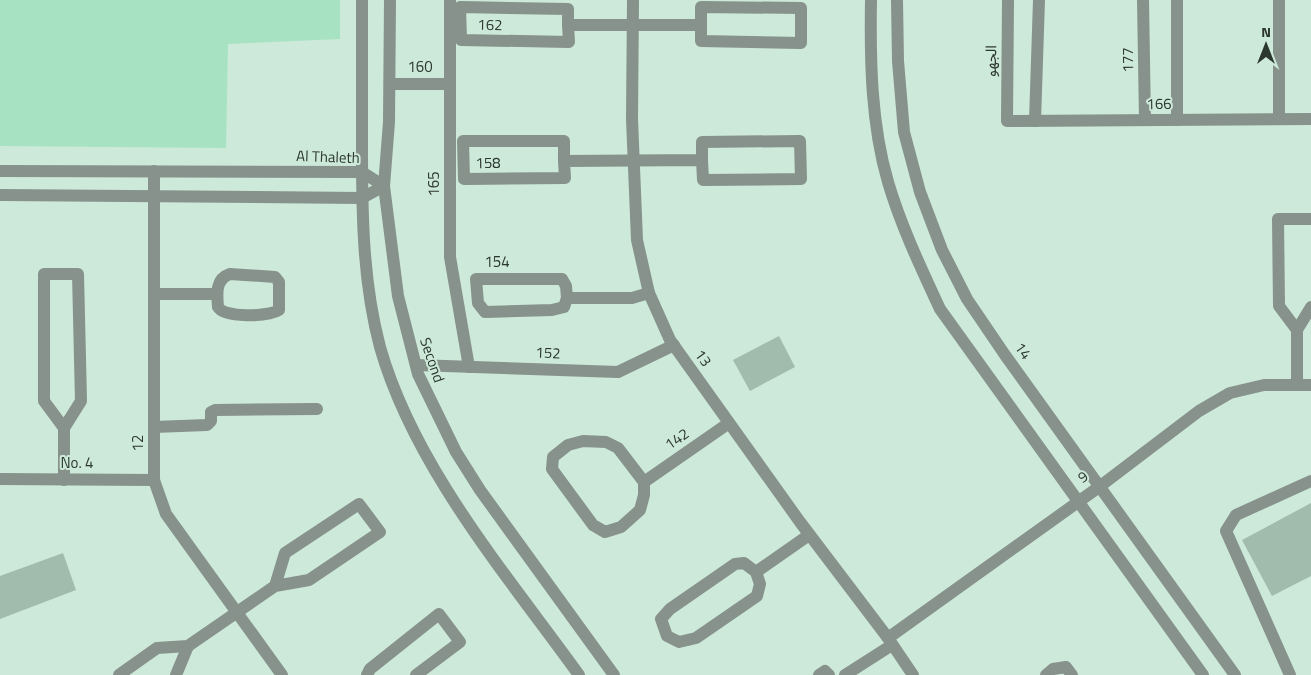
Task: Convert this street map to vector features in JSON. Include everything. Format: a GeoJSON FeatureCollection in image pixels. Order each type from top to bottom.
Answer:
{"type":"FeatureCollection","features":[{"type":"Feature","properties":{"kind":"street"},"geometry":{"type":"LineString","coordinates":[[362,0],[362,198],[370,301],[380,347],[411,425],[431,465],[456,504],[579,675]]}},
{"type":"Feature","properties":{"kind":"street","name":"Second"},"geometry":{"type":"LineString","coordinates":[[390,0],[389,122],[384,186],[398,296],[416,365],[436,413],[456,452],[486,498],[614,675]]}},
{"type":"Feature","properties":{"kind":"street","name":"165"},"geometry":{"type":"LineString","coordinates":[[450,0],[450,256],[469,367]]}},
{"type":"Feature","properties":{"kind":"street","name":"13"},"geometry":{"type":"LineString","coordinates":[[633,0],[633,161],[636,240],[649,293],[674,346],[913,675]]}},
{"type":"Feature","properties":{"kind":"street"},"geometry":{"type":"LineString","coordinates":[[870,0],[871,74],[876,122],[888,181],[911,248],[940,309],[1203,675]]}},
{"type":"Feature","properties":{"kind":"street","name":"14"},"geometry":{"type":"LineString","coordinates":[[897,0],[898,61],[904,132],[920,192],[942,250],[967,299],[1099,487],[1235,675]]}},
{"type":"Feature","properties":{"kind":"street","name":"الجهو"},"geometry":{"type":"LineString","coordinates":[[1007,121],[1008,0]]}},
{"type":"Feature","properties":{"kind":"street"},"geometry":{"type":"LineString","coordinates":[[1035,121],[1039,0]]}},
{"type":"Feature","properties":{"kind":"street","name":"177"},"geometry":{"type":"LineString","coordinates":[[1143,0],[1145,120]]}},
{"type":"Feature","properties":{"kind":"street"},"geometry":{"type":"LineString","coordinates":[[1177,0],[1177,120]]}},
{"type":"Feature","properties":{"kind":"street"},"geometry":{"type":"LineString","coordinates":[[1279,0],[1279,119]]}},
{"type":"Feature","properties":{"kind":"street","name":"162"},"geometry":{"type":"LineString","coordinates":[[460,7],[568,9],[568,25],[569,42],[461,40],[460,7]]}},
{"type":"Feature","properties":{"kind":"street"},"geometry":{"type":"LineString","coordinates":[[700,7],[801,8],[801,43],[701,41],[700,25],[700,7]]}},
{"type":"Feature","properties":{"kind":"street"},"geometry":{"type":"LineString","coordinates":[[568,25],[700,25]]}},
{"type":"Feature","properties":{"kind":"street","name":"160"},"geometry":{"type":"LineString","coordinates":[[390,84],[450,84]]}},
{"type":"Feature","properties":{"kind":"street","name":"166"},"geometry":{"type":"LineString","coordinates":[[1007,121],[1311,119]]}},
{"type":"Feature","properties":{"kind":"street"},"geometry":{"type":"LineString","coordinates":[[800,140],[801,179],[704,180],[702,160],[702,142],[800,140]]}},
{"type":"Feature","properties":{"kind":"street","name":"158"},"geometry":{"type":"LineString","coordinates":[[564,141],[564,161],[565,178],[464,179],[463,142],[564,141]]}},
{"type":"Feature","properties":{"kind":"street"},"geometry":{"type":"LineString","coordinates":[[564,161],[702,160]]}},
{"type":"Feature","properties":{"kind":"street","name":"Al Thaleth"},"geometry":{"type":"LineString","coordinates":[[0,171],[362,172],[384,186]]}},
{"type":"Feature","properties":{"kind":"street","name":"12"},"geometry":{"type":"LineString","coordinates":[[154,171],[154,480],[166,514],[282,675]]}},
{"type":"Feature","properties":{"kind":"street"},"geometry":{"type":"LineString","coordinates":[[0,195],[154,198],[362,198],[384,186]]}},
{"type":"Feature","properties":{"kind":"street"},"geometry":{"type":"LineString","coordinates":[[1297,330],[1279,306],[1278,219],[1311,219]]}},
{"type":"Feature","properties":{"kind":"street"},"geometry":{"type":"LineString","coordinates":[[64,428],[44,401],[44,274],[78,274],[81,401],[64,428],[64,480]]}},
{"type":"Feature","properties":{"kind":"street"},"geometry":{"type":"LineString","coordinates":[[226,275],[272,276],[279,282],[280,306],[277,311],[268,314],[231,315],[218,309],[217,294],[219,282],[226,275]]}},
{"type":"Feature","properties":{"kind":"street","name":"154"},"geometry":{"type":"LineString","coordinates":[[476,278],[562,278],[566,286],[567,298],[564,306],[552,310],[485,312],[478,303],[476,278]]}},
{"type":"Feature","properties":{"kind":"street"},"geometry":{"type":"LineString","coordinates":[[567,298],[632,298],[649,293]]}},
{"type":"Feature","properties":{"kind":"street"},"geometry":{"type":"LineString","coordinates":[[154,294],[217,294]]}},
{"type":"Feature","properties":{"kind":"street"},"geometry":{"type":"LineString","coordinates":[[1297,385],[1297,330],[1311,307]]}},
{"type":"Feature","properties":{"kind":"street","name":"152"},"geometry":{"type":"LineString","coordinates":[[416,365],[618,372],[674,346]]}},
{"type":"Feature","properties":{"kind":"street","name":"9"},"geometry":{"type":"LineString","coordinates":[[845,675],[1199,411],[1230,393],[1264,385],[1311,385]]}},
{"type":"Feature","properties":{"kind":"street"},"geometry":{"type":"LineString","coordinates":[[154,428],[207,425],[211,421],[211,412],[215,410],[318,410]]}},
{"type":"Feature","properties":{"kind":"street","name":"142"},"geometry":{"type":"LineString","coordinates":[[644,482],[729,422]]}},
{"type":"Feature","properties":{"kind":"street"},"geometry":{"type":"LineString","coordinates":[[583,441],[606,442],[618,448],[644,482],[644,495],[640,510],[621,527],[605,532],[593,525],[559,479],[552,468],[553,457],[568,445],[583,441]]}},
{"type":"Feature","properties":{"kind":"street","name":"No. 4"},"geometry":{"type":"LineString","coordinates":[[0,479],[154,480]]}},
{"type":"Feature","properties":{"kind":"street"},"geometry":{"type":"LineString","coordinates":[[1290,675],[1226,531],[1236,516],[1311,481]]}},
{"type":"Feature","properties":{"kind":"street"},"geometry":{"type":"LineString","coordinates":[[119,675],[158,648],[188,646],[275,586],[309,580],[380,532],[359,504],[286,553],[275,586]]}},
{"type":"Feature","properties":{"kind":"street"},"geometry":{"type":"LineString","coordinates":[[756,572],[810,535]]}},
{"type":"Feature","properties":{"kind":"street"},"geometry":{"type":"LineString","coordinates":[[744,563],[756,572],[760,584],[757,596],[696,638],[679,642],[667,636],[661,619],[670,609],[735,564],[744,563]]}},
{"type":"Feature","properties":{"kind":"street"},"geometry":{"type":"LineString","coordinates":[[367,675],[370,670],[439,614],[460,642],[416,675]]}},
{"type":"Feature","properties":{"kind":"street"},"geometry":{"type":"LineString","coordinates":[[176,675],[188,646]]}},
{"type":"Feature","properties":{"kind":"street"},"geometry":{"type":"LineString","coordinates":[[1046,675],[1053,669],[1066,667],[1072,675]]}},
{"type":"Feature","properties":{"kind":"street"},"geometry":{"type":"LineString","coordinates":[[819,675],[825,671],[829,675]]}},
{"type":"Feature","properties":{"kind":"green space"},"geometry":{"type":"Polygon","coordinates":[[[0,0],[340,0],[340,39],[228,44],[226,148],[0,146],[0,0]]]}},
{"type":"Feature","properties":{"kind":"building"},"geometry":{"type":"Polygon","coordinates":[[[779,336],[795,367],[750,391],[733,360],[779,336]]]}},
{"type":"Feature","properties":{"kind":"building"},"geometry":{"type":"Polygon","coordinates":[[[1311,503],[1311,576],[1272,596],[1242,540],[1311,503]]]}},
{"type":"Feature","properties":{"kind":"building"},"geometry":{"type":"Polygon","coordinates":[[[63,553],[76,590],[0,619],[0,576],[63,553]]]}}]}
